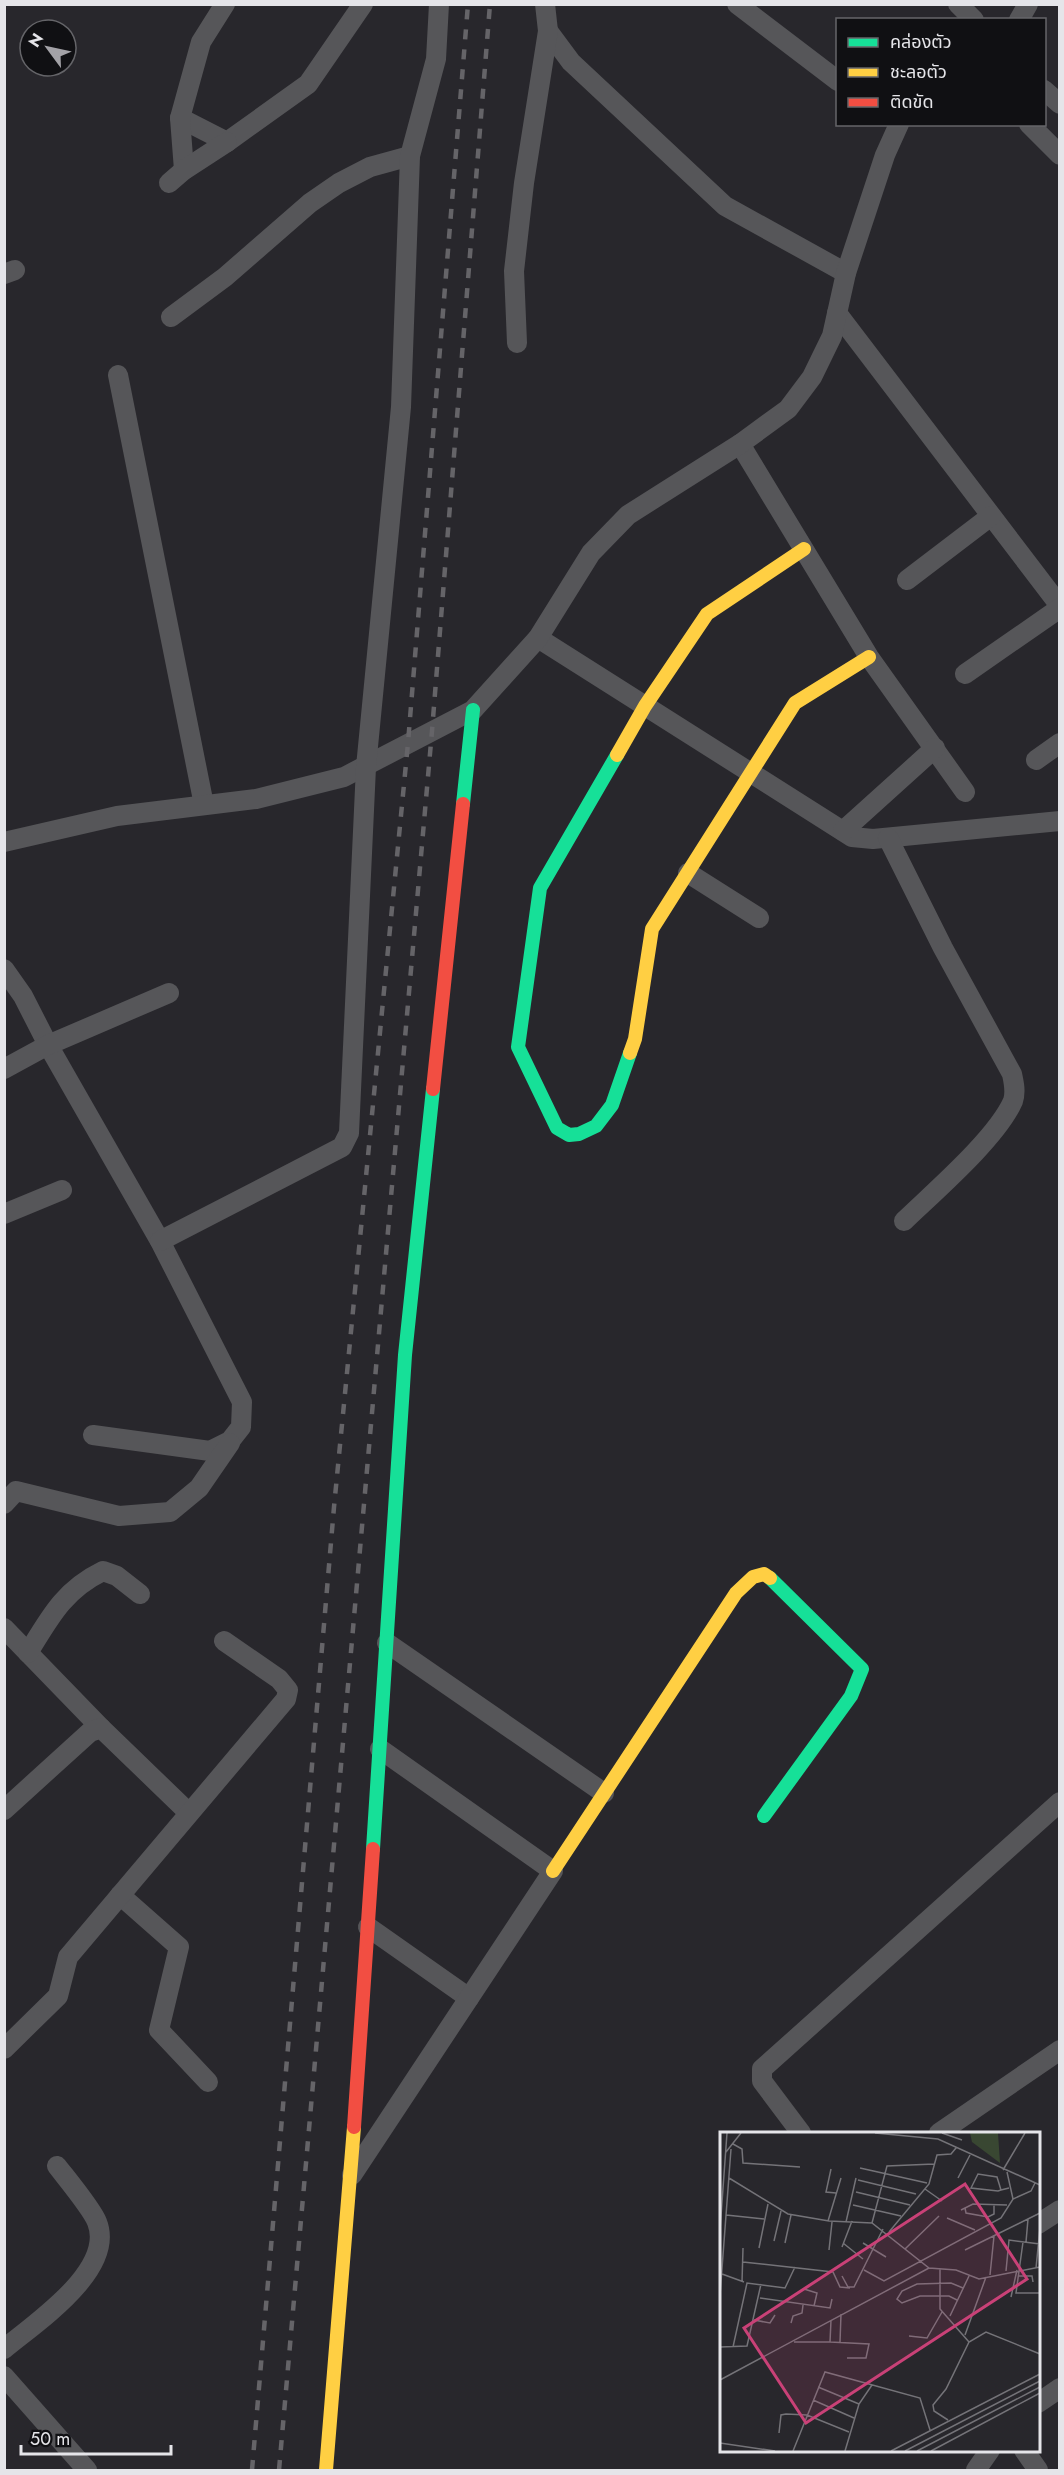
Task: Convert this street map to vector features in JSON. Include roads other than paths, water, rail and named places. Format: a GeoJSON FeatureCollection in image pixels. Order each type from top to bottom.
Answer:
{"type":"FeatureCollection","features":[{"type":"Feature","properties":{"kind":"street"},"geometry":{"type":"LineString","coordinates":[[184,170],[180,118],[201,42],[225,4]]}},
{"type":"Feature","properties":{"kind":"street"},"geometry":{"type":"LineString","coordinates":[[169,183],[184,170],[308,84],[363,4]]}},
{"type":"Feature","properties":{"kind":"street"},"geometry":{"type":"LineString","coordinates":[[160,1241],[342,1147],[349,1133],[366,767],[401,406],[410,156],[436,59],[439,4]]}},
{"type":"Feature","properties":{"kind":"street"},"geometry":{"type":"LineString","coordinates":[[517,343],[514,271],[524,183],[548,32],[545,4]]}},
{"type":"Feature","properties":{"kind":"street"},"geometry":{"type":"LineString","coordinates":[[737,4],[836,80]]}},
{"type":"Feature","properties":{"kind":"street"},"geometry":{"type":"LineString","coordinates":[[949,18],[957,4],[972,18]]}},
{"type":"Feature","properties":{"kind":"street"},"geometry":{"type":"LineString","coordinates":[[1020,18],[1028,4]]}},
{"type":"Feature","properties":{"kind":"street"},"geometry":{"type":"LineString","coordinates":[[548,32],[571,62],[725,206],[846,273]]}},
{"type":"Feature","properties":{"kind":"street"},"geometry":{"type":"LineString","coordinates":[[1046,92],[1059,104]]}},
{"type":"Feature","properties":{"kind":"street"},"geometry":{"type":"LineString","coordinates":[[180,118],[227,142]]}},
{"type":"Feature","properties":{"kind":"street"},"geometry":{"type":"LineString","coordinates":[[4,842],[117,816],[256,799],[344,777],[473,710],[538,638],[591,553],[628,515],[740,444],[788,409],[812,377],[832,336],[846,273],[885,154],[897,126]]}},
{"type":"Feature","properties":{"kind":"street"},"geometry":{"type":"LineString","coordinates":[[1031,126],[1059,155]]}},
{"type":"Feature","properties":{"kind":"street"},"geometry":{"type":"LineString","coordinates":[[171,317],[225,277],[310,203],[339,183],[369,167],[410,156]]}},
{"type":"Feature","properties":{"kind":"street"},"geometry":{"type":"LineString","coordinates":[[837,313],[1059,607],[965,674]]}},
{"type":"Feature","properties":{"kind":"street"},"geometry":{"type":"LineString","coordinates":[[118,375],[204,805]]}},
{"type":"Feature","properties":{"kind":"street"},"geometry":{"type":"LineString","coordinates":[[740,444],[869,657],[965,792]]}},
{"type":"Feature","properties":{"kind":"street"},"geometry":{"type":"LineString","coordinates":[[907,580],[991,516]]}},
{"type":"Feature","properties":{"kind":"street"},"geometry":{"type":"LineString","coordinates":[[804,549],[707,614],[645,706],[540,888],[518,1047],[557,1128],[569,1135],[579,1134],[596,1126],[612,1105],[635,1039],[652,929],[795,703],[869,657]]}},
{"type":"Feature","properties":{"kind":"street"},"geometry":{"type":"LineString","coordinates":[[538,638],[852,837],[888,838],[1059,821]]}},
{"type":"Feature","properties":{"kind":"street"},"geometry":{"type":"LineString","coordinates":[[326,2470],[351,2177],[405,1355],[473,710]]}},
{"type":"Feature","properties":{"kind":"street"},"geometry":{"type":"LineString","coordinates":[[1036,760],[1059,743]]}},
{"type":"Feature","properties":{"kind":"street"},"geometry":{"type":"LineString","coordinates":[[843,831],[935,748]]}},
{"type":"Feature","properties":{"kind":"street"},"geometry":{"type":"LineString","coordinates":[[888,838],[943,948],[1012,1074],[1015,1091],[1012,1102],[989,1137],[904,1221]]}},
{"type":"Feature","properties":{"kind":"street"},"geometry":{"type":"LineString","coordinates":[[688,873],[759,918]]}},
{"type":"Feature","properties":{"kind":"street"},"geometry":{"type":"LineString","coordinates":[[4,969],[23,996],[48,1045],[160,1241],[242,1402],[241,1427],[199,1488],[170,1512],[119,1516],[16,1491],[4,1504]]}},
{"type":"Feature","properties":{"kind":"street"},"geometry":{"type":"LineString","coordinates":[[4,1069],[48,1045],[169,993]]}},
{"type":"Feature","properties":{"kind":"street"},"geometry":{"type":"LineString","coordinates":[[4,1214],[62,1190]]}},
{"type":"Feature","properties":{"kind":"street"},"geometry":{"type":"LineString","coordinates":[[93,1435],[210,1451],[230,1441]]}},
{"type":"Feature","properties":{"kind":"street"},"geometry":{"type":"LineString","coordinates":[[28,1653],[57,1605],[84,1580],[103,1571],[117,1576],[140,1594]]}},
{"type":"Feature","properties":{"kind":"street"},"geometry":{"type":"LineString","coordinates":[[351,2177],[736,1593],[753,1577],[764,1574],[773,1580],[862,1669],[851,1696],[764,1816]]}},
{"type":"Feature","properties":{"kind":"street"},"geometry":{"type":"LineString","coordinates":[[4,1628],[101,1728],[189,1813]]}},
{"type":"Feature","properties":{"kind":"street"},"geometry":{"type":"LineString","coordinates":[[4,2049],[58,1996],[68,1957],[286,1700],[288,1690],[279,1679],[224,1641]]}},
{"type":"Feature","properties":{"kind":"street"},"geometry":{"type":"LineString","coordinates":[[387,1642],[604,1793]]}},
{"type":"Feature","properties":{"kind":"street"},"geometry":{"type":"LineString","coordinates":[[4,1810],[90,1732],[101,1728]]}},
{"type":"Feature","properties":{"kind":"street"},"geometry":{"type":"LineString","coordinates":[[380,1749],[553,1871]]}},
{"type":"Feature","properties":{"kind":"street"},"geometry":{"type":"LineString","coordinates":[[800,2132],[762,2080],[762,2069],[1059,1802]]}},
{"type":"Feature","properties":{"kind":"street"},"geometry":{"type":"LineString","coordinates":[[120,1895],[179,1947],[159,2030],[208,2082]]}},
{"type":"Feature","properties":{"kind":"street"},"geometry":{"type":"LineString","coordinates":[[368,1927],[469,1998]]}},
{"type":"Feature","properties":{"kind":"street"},"geometry":{"type":"LineString","coordinates":[[940,2132],[1059,2050]]}},
{"type":"Feature","properties":{"kind":"street"},"geometry":{"type":"LineString","coordinates":[[4,2349],[75,2290],[91,2268],[99,2249],[98,2223],[57,2166]]}},
{"type":"Feature","properties":{"kind":"street"},"geometry":{"type":"LineString","coordinates":[[1040,2223],[1059,2210]]}},
{"type":"Feature","properties":{"kind":"street"},"geometry":{"type":"LineString","coordinates":[[4,2376],[87,2470]]}},
{"type":"Feature","properties":{"kind":"street"},"geometry":{"type":"LineString","coordinates":[[1040,2402],[1059,2388]]}},
{"type":"Feature","properties":{"kind":"street"},"geometry":{"type":"LineString","coordinates":[[976,2470],[989,2451]]}},
{"type":"Feature","properties":{"kind":"street"},"geometry":{"type":"LineString","coordinates":[[1025,2451],[1038,2470]]}},
{"type":"Feature","properties":{"kind":"railway"},"geometry":{"type":"LineString","coordinates":[[252,2470],[334,1507],[408,743],[468,4]]}},
{"type":"Feature","properties":{"kind":"railway"},"geometry":{"type":"LineString","coordinates":[[279,2470],[432,731],[490,4]]}}]}
